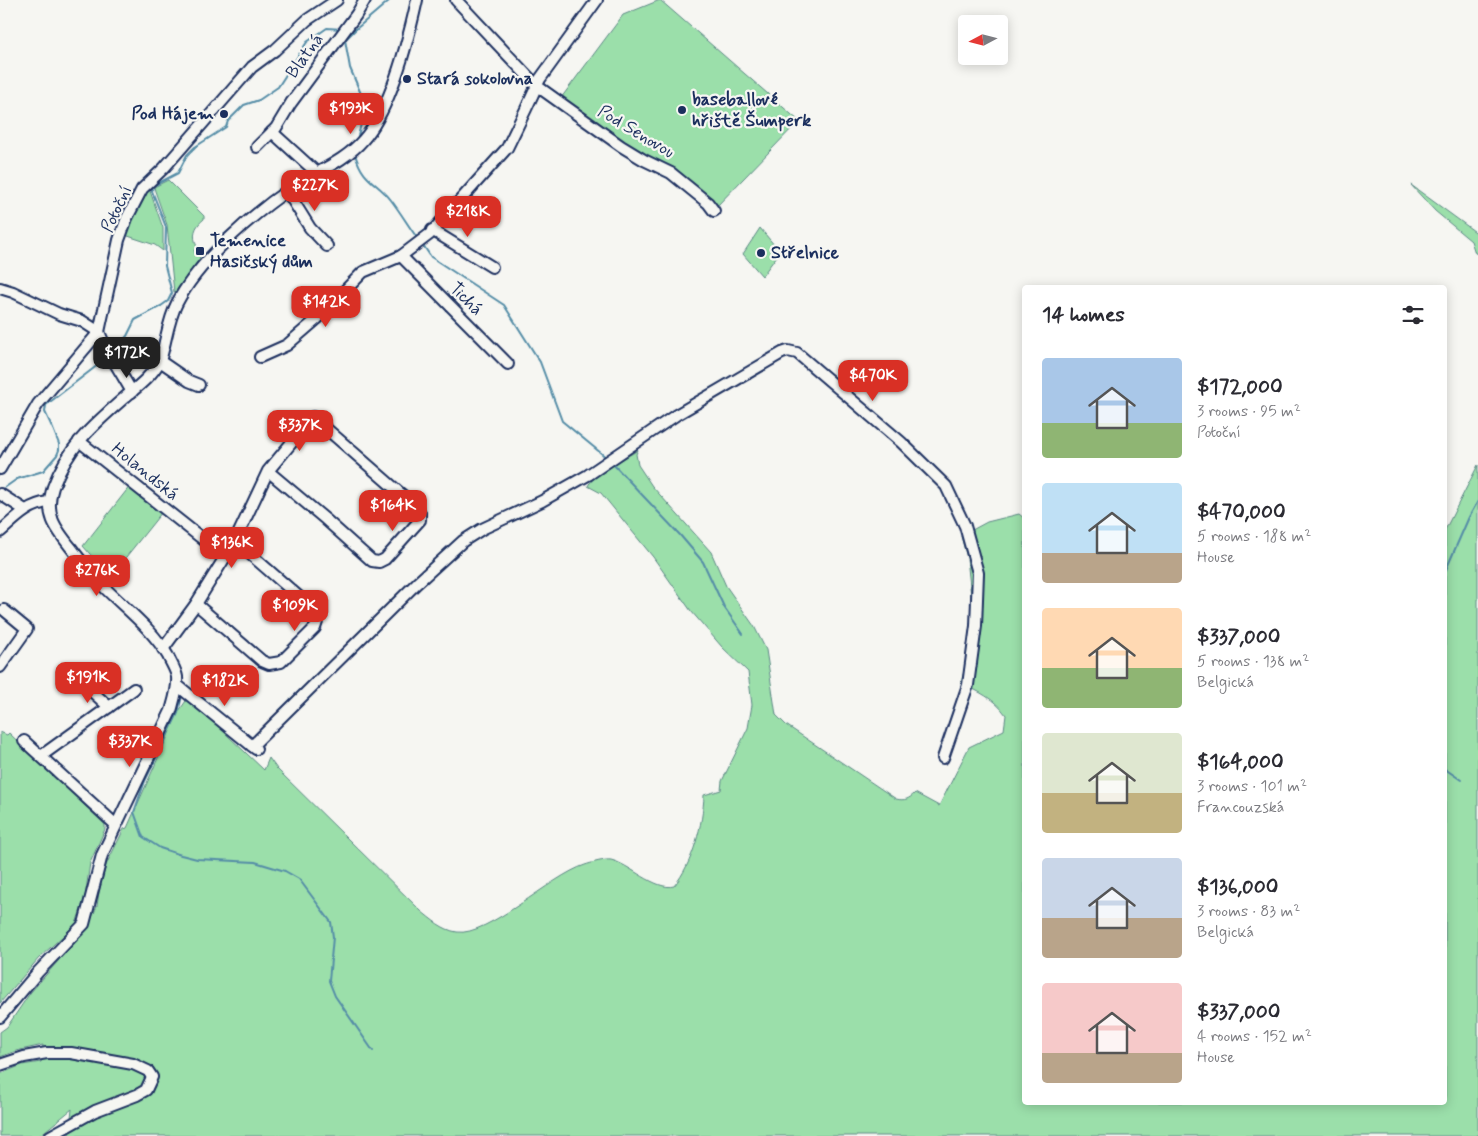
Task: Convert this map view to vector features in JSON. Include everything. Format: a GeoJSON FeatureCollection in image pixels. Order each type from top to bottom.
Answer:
{"type":"FeatureCollection","features":[{"type":"Feature","properties":{"kind":"street","name":"Potoční"},"geometry":{"type":"LineString","coordinates":[[0,468],[38,404],[99,332],[119,240],[127,218],[142,189],[164,168],[252,67],[275,50],[307,20],[337,0]]}},
{"type":"Feature","properties":{"kind":"street","name":"Blatná"},"geometry":{"type":"LineString","coordinates":[[258,147],[272,132],[365,0]]}},
{"type":"Feature","properties":{"kind":"street"},"geometry":{"type":"LineString","coordinates":[[0,1017],[38,972],[84,924],[102,856],[176,696],[175,670],[163,649],[139,619],[89,571],[53,521],[49,502],[58,476],[79,441],[90,428],[152,374],[160,361],[173,312],[190,282],[237,231],[287,191],[352,151],[378,121],[401,60],[417,0]]}},
{"type":"Feature","properties":{"kind":"street","name":"Pod Senovou"},"geometry":{"type":"LineString","coordinates":[[456,0],[537,86],[621,146],[672,173],[708,203],[714,211]]}},
{"type":"Feature","properties":{"kind":"street"},"geometry":{"type":"LineString","coordinates":[[260,357],[287,345],[317,319],[363,272],[401,256],[430,234],[507,148],[540,79],[597,0]]}},
{"type":"Feature","properties":{"kind":"street"},"geometry":{"type":"LineString","coordinates":[[272,132],[317,173]]}},
{"type":"Feature","properties":{"kind":"street"},"geometry":{"type":"LineString","coordinates":[[287,191],[310,228],[327,246]]}},
{"type":"Feature","properties":{"kind":"street"},"geometry":{"type":"LineString","coordinates":[[432,230],[492,267]]}},
{"type":"Feature","properties":{"kind":"street","name":"Tichá"},"geometry":{"type":"LineString","coordinates":[[401,256],[508,364]]}},
{"type":"Feature","properties":{"kind":"street"},"geometry":{"type":"LineString","coordinates":[[0,288],[13,292],[58,314],[82,321],[99,332],[132,392]]}},
{"type":"Feature","properties":{"kind":"street"},"geometry":{"type":"LineString","coordinates":[[177,685],[254,748],[417,583],[463,541],[542,501],[588,475],[676,415],[782,353],[791,351],[797,353],[901,442],[946,486],[965,526],[978,573],[976,626],[968,685],[943,758]]}},
{"type":"Feature","properties":{"kind":"street"},"geometry":{"type":"LineString","coordinates":[[160,361],[178,374],[199,385]]}},
{"type":"Feature","properties":{"kind":"street"},"geometry":{"type":"LineString","coordinates":[[163,649],[196,604],[235,541],[268,471],[313,417],[416,507],[420,513],[420,520],[384,559],[379,562],[372,561],[268,471]]}},
{"type":"Feature","properties":{"kind":"street","name":"Holandská"},"geometry":{"type":"LineString","coordinates":[[79,441],[214,548]]}},
{"type":"Feature","properties":{"kind":"street"},"geometry":{"type":"LineString","coordinates":[[0,494],[25,510]]}},
{"type":"Feature","properties":{"kind":"street"},"geometry":{"type":"LineString","coordinates":[[0,532],[25,510],[38,503],[49,502]]}},
{"type":"Feature","properties":{"kind":"street"},"geometry":{"type":"LineString","coordinates":[[196,604],[262,661],[269,664],[281,662],[315,628],[317,622],[313,609],[235,541]]}},
{"type":"Feature","properties":{"kind":"street"},"geometry":{"type":"LineString","coordinates":[[0,667],[27,629],[4,610]]}},
{"type":"Feature","properties":{"kind":"street"},"geometry":{"type":"LineString","coordinates":[[84,684],[110,707]]}},
{"type":"Feature","properties":{"kind":"street"},"geometry":{"type":"LineString","coordinates":[[40,756],[134,689]]}},
{"type":"Feature","properties":{"kind":"street"},"geometry":{"type":"LineString","coordinates":[[24,741],[116,825]]}},
{"type":"Feature","properties":{"kind":"street"},"geometry":{"type":"LineString","coordinates":[[0,1065],[24,1057],[47,1053],[71,1052],[133,1064],[148,1072],[152,1077],[146,1090],[95,1111],[50,1136]]}},
{"type":"Feature","properties":{"kind":"green space","name":"baseballové hřiště Šumperk"},"geometry":{"type":"Polygon","coordinates":[[[660,0],[799,121],[715,208],[669,167],[634,149],[561,98],[623,15],[660,0]]]}},
{"type":"Feature","properties":{"kind":"green space"},"geometry":{"type":"Polygon","coordinates":[[[168,180],[204,216],[194,235],[197,247],[194,250],[195,254],[198,254],[200,258],[175,292],[167,225],[154,187],[168,180]]]}},
{"type":"Feature","properties":{"kind":"green space"},"geometry":{"type":"Polygon","coordinates":[[[1411,185],[1478,234],[1478,254],[1475,253],[1471,241],[1435,211],[1411,185]]]}},
{"type":"Feature","properties":{"kind":"green space"},"geometry":{"type":"Polygon","coordinates":[[[145,188],[150,191],[163,228],[163,251],[155,245],[122,234],[145,188]]]}},
{"type":"Feature","properties":{"kind":"green space","name":"Střelnice"},"geometry":{"type":"Polygon","coordinates":[[[760,228],[780,252],[762,276],[743,254],[760,228]]]}},
{"type":"Feature","properties":{"kind":"green space"},"geometry":{"type":"Polygon","coordinates":[[[638,450],[636,454],[638,465],[652,486],[711,552],[726,586],[754,626],[766,650],[776,715],[786,725],[896,799],[907,799],[915,793],[939,806],[969,747],[1004,730],[1006,715],[986,696],[961,683],[970,647],[971,596],[967,558],[961,536],[987,522],[1019,514],[1022,516],[1022,1105],[1447,1105],[1447,526],[1478,465],[1478,1136],[67,1136],[69,1135],[72,1109],[39,1136],[0,1136],[0,1074],[22,1065],[41,1062],[43,1045],[0,1057],[0,1032],[7,1027],[30,993],[88,927],[97,906],[106,865],[124,829],[127,828],[179,711],[188,698],[264,770],[269,758],[277,769],[421,911],[437,924],[447,929],[457,932],[470,931],[485,925],[571,871],[602,861],[611,860],[618,862],[659,885],[674,886],[687,866],[696,843],[702,818],[704,795],[721,790],[722,781],[748,728],[752,705],[748,672],[722,647],[691,611],[653,557],[601,493],[588,486],[603,472],[638,450]]]}},
{"type":"Feature","properties":{"kind":"green space"},"geometry":{"type":"Polygon","coordinates":[[[130,486],[162,512],[110,577],[83,546],[130,486]]]}},
{"type":"Feature","properties":{"kind":"green space"},"geometry":{"type":"Polygon","coordinates":[[[0,732],[7,735],[9,733],[105,825],[105,829],[90,863],[85,897],[76,924],[39,958],[0,1003],[0,732]]]}},
{"type":"Feature","properties":{"kind":"waterway"},"geometry":{"type":"LineString","coordinates":[[351,29],[356,29],[390,0]]}},
{"type":"Feature","properties":{"kind":"waterway"},"geometry":{"type":"LineString","coordinates":[[112,353],[127,336],[135,320],[168,301],[172,293],[165,266],[166,227],[152,191],[153,186],[178,173],[187,155],[195,147],[226,127],[228,121],[244,105],[259,100],[278,87],[307,42],[327,28],[342,29]]}},
{"type":"Feature","properties":{"kind":"waterway"},"geometry":{"type":"LineString","coordinates":[[356,29],[345,40],[350,68],[361,94],[364,112],[357,140]]}},
{"type":"Feature","properties":{"kind":"waterway"},"geometry":{"type":"LineString","coordinates":[[355,154],[366,176],[391,200],[418,239]]}},
{"type":"Feature","properties":{"kind":"waterway"},"geometry":{"type":"LineString","coordinates":[[423,245],[431,257],[504,305],[540,362],[562,421],[607,458]]}},
{"type":"Feature","properties":{"kind":"waterway"},"geometry":{"type":"LineString","coordinates":[[0,491],[17,479],[43,471],[57,455],[59,444],[45,412],[46,405],[107,358]]}},
{"type":"Feature","properties":{"kind":"waterway"},"geometry":{"type":"LineString","coordinates":[[612,463],[703,562],[724,607],[743,634]]}},
{"type":"Feature","properties":{"kind":"waterway"},"geometry":{"type":"LineString","coordinates":[[1447,567],[1478,501]]}},
{"type":"Feature","properties":{"kind":"waterway"},"geometry":{"type":"LineString","coordinates":[[182,695],[178,713],[145,781],[134,812],[143,837],[160,848],[181,855],[197,859],[255,862],[285,871],[299,879],[331,922],[333,937],[329,981],[335,996],[373,1051]]}},
{"type":"Feature","properties":{"kind":"waterway"},"geometry":{"type":"LineString","coordinates":[[1447,770],[1461,780]]}},
{"type":"Feature","properties":{"kind":"place","name":"Stará sokolovna"},"geometry":{"type":"Point","coordinates":[407,79]}},
{"type":"Feature","properties":{"kind":"place","name":"baseballové hřiště Šumperk"},"geometry":{"type":"Point","coordinates":[682,110]}},
{"type":"Feature","properties":{"kind":"place","name":"Pod Hájem"},"geometry":{"type":"Point","coordinates":[224,114]}},
{"type":"Feature","properties":{"kind":"place","name":"Temenice Hasičský dům"},"geometry":{"type":"Point","coordinates":[200,251]}},
{"type":"Feature","properties":{"kind":"place","name":"Střelnice"},"geometry":{"type":"Point","coordinates":[761,253]}}]}
